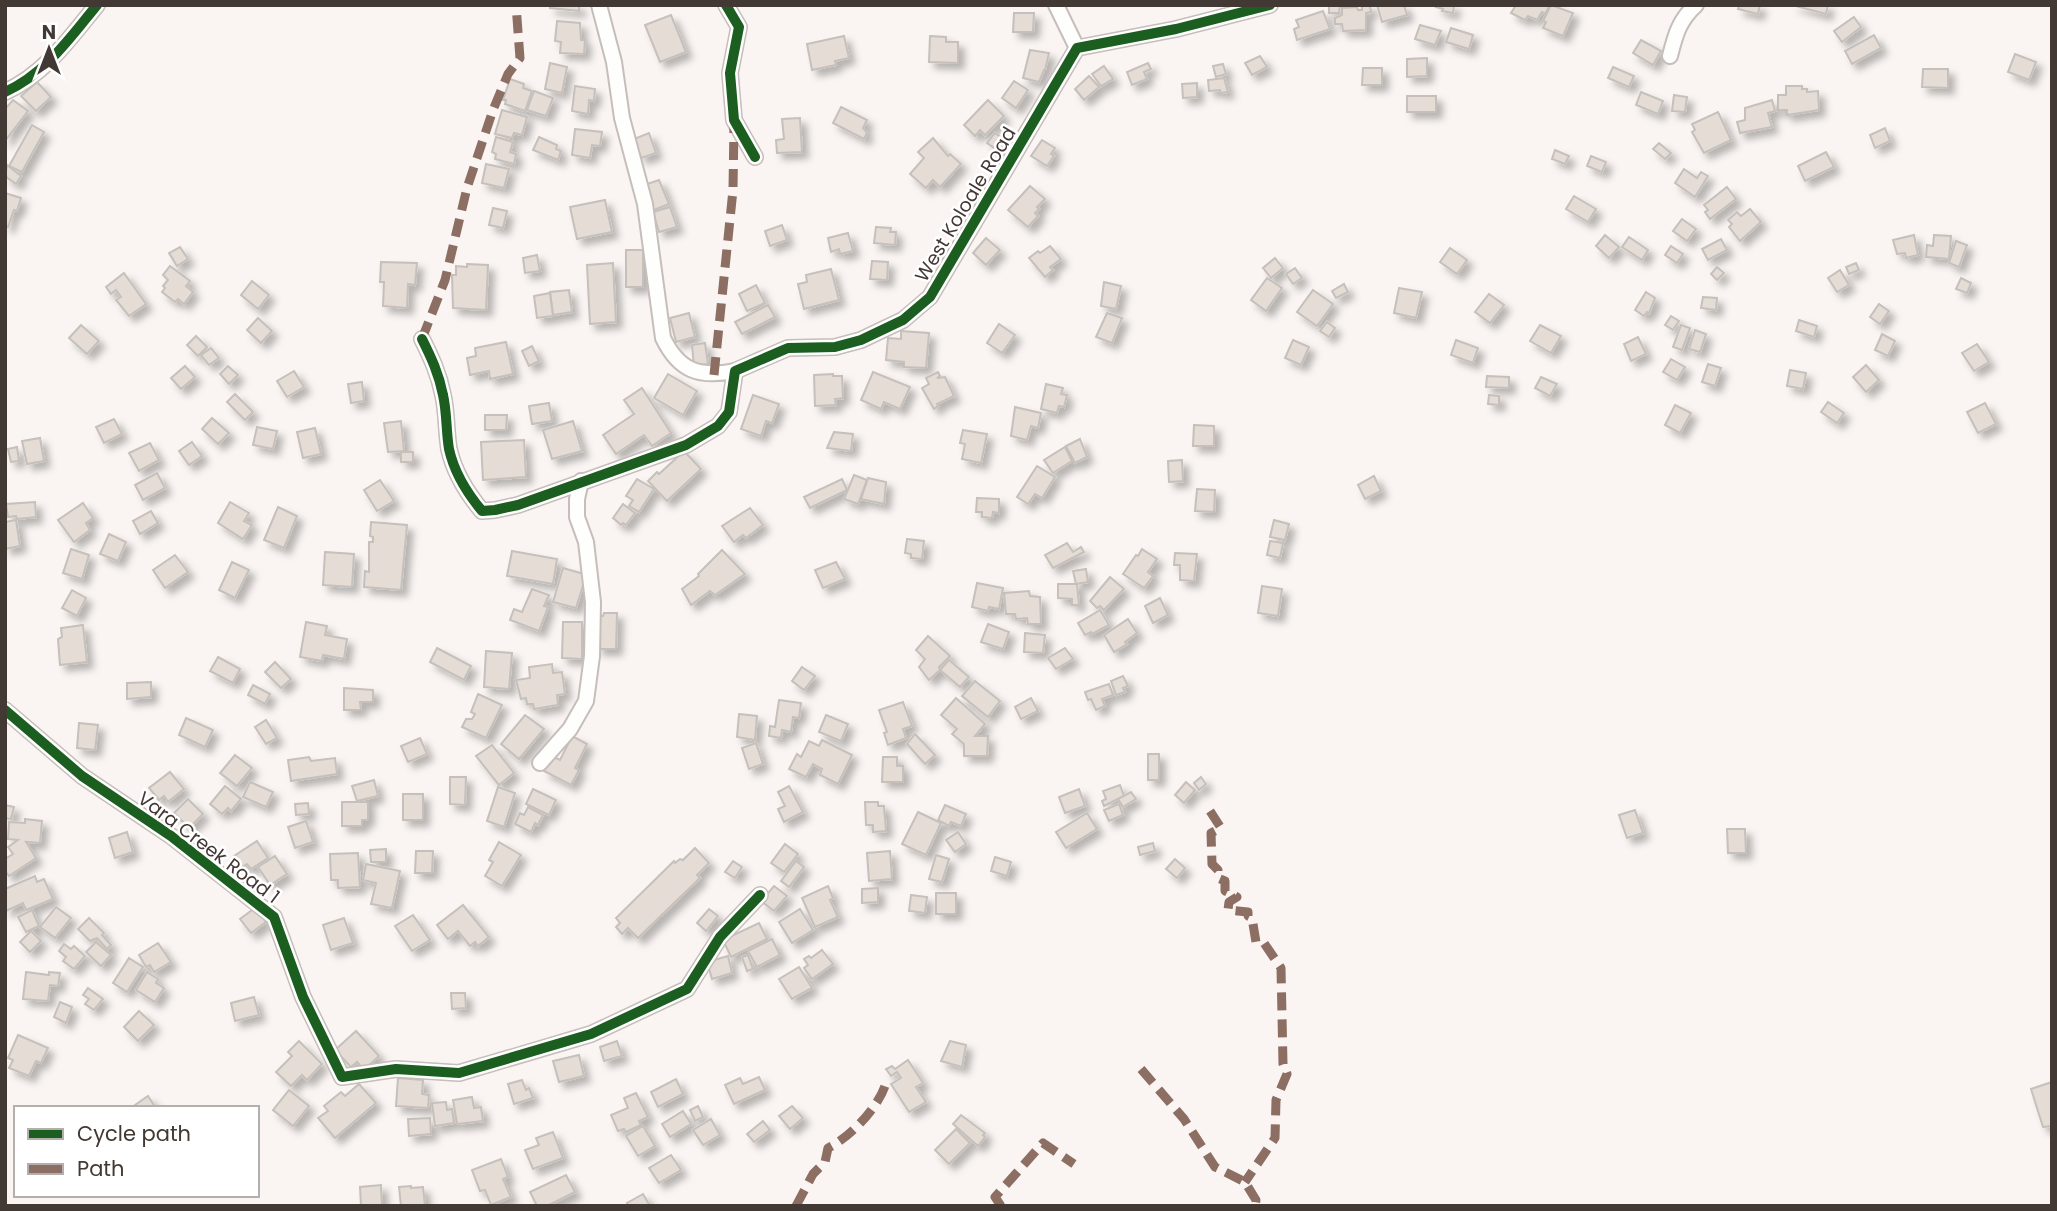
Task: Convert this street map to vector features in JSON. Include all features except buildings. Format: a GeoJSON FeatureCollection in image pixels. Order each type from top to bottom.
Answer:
{"type":"FeatureCollection","features":[{"type":"Feature","properties":{"kind":"street"},"geometry":{"type":"LineString","coordinates":[[5,92],[17,87],[54,58],[97,5]]}},
{"type":"Feature","properties":{"kind":"street"},"geometry":{"type":"LineString","coordinates":[[422,338],[435,364],[443,395],[449,450],[457,472],[482,511],[518,505],[686,445],[718,426],[729,412],[735,371],[714,375],[691,371],[672,356],[663,338],[645,204],[622,118],[614,62],[599,5]]}},
{"type":"Feature","properties":{"kind":"street"},"geometry":{"type":"LineString","coordinates":[[726,5],[739,27],[730,73],[734,120],[755,158]]}},
{"type":"Feature","properties":{"kind":"street"},"geometry":{"type":"LineString","coordinates":[[1056,5],[1077,48],[1176,29],[1269,5]]}},
{"type":"Feature","properties":{"kind":"street"},"geometry":{"type":"LineString","coordinates":[[1670,56],[1677,29],[1696,5]]}},
{"type":"Feature","properties":{"kind":"street","name":"West Koloale Road"},"geometry":{"type":"LineString","coordinates":[[735,371],[788,348],[835,347],[860,340],[903,320],[930,297],[1077,48]]}},
{"type":"Feature","properties":{"kind":"street"},"geometry":{"type":"LineString","coordinates":[[540,763],[570,729],[586,701],[592,656],[593,602],[586,542],[577,517],[581,481]]}},
{"type":"Feature","properties":{"kind":"street","name":"Vara Creek Road 1"},"geometry":{"type":"LineString","coordinates":[[5,710],[82,776],[171,836],[274,918],[303,997],[342,1077],[396,1069],[459,1073],[591,1034],[687,989],[720,937],[760,895]]}},
{"type":"Feature","properties":{"kind":"marked path"},"geometry":{"type":"LineString","coordinates":[[422,339],[445,280],[467,188],[493,110],[508,74],[520,58],[516,5]]}},
{"type":"Feature","properties":{"kind":"marked path"},"geometry":{"type":"LineString","coordinates":[[714,375],[733,190],[734,124]]}},
{"type":"Feature","properties":{"kind":"marked path"},"geometry":{"type":"LineString","coordinates":[[1210,811],[1221,828],[1211,833],[1212,864],[1218,870],[1218,878],[1225,881],[1225,891],[1237,897],[1229,902],[1228,910],[1248,912],[1248,916],[1252,918],[1256,942],[1264,943],[1281,968],[1283,1064],[1287,1074],[1276,1100],[1275,1138],[1245,1182]]}},
{"type":"Feature","properties":{"kind":"marked path"},"geometry":{"type":"LineString","coordinates":[[1141,1069],[1184,1119],[1215,1167],[1245,1182],[1256,1200],[1255,1206]]}},
{"type":"Feature","properties":{"kind":"marked path"},"geometry":{"type":"LineString","coordinates":[[796,1206],[813,1174],[825,1162],[828,1148],[861,1122],[876,1104],[885,1086]]}},
{"type":"Feature","properties":{"kind":"marked path"},"geometry":{"type":"LineString","coordinates":[[1001,1206],[995,1197],[1043,1143],[1074,1164]]}},
{"type":"Feature","properties":{"kind":"cycle path"},"geometry":{"type":"LineString","coordinates":[[5,92],[45,65],[97,5]]}},
{"type":"Feature","properties":{"kind":"cycle path"},"geometry":{"type":"LineString","coordinates":[[726,5],[739,27],[730,73],[734,120],[755,157]]}},
{"type":"Feature","properties":{"kind":"cycle path"},"geometry":{"type":"LineString","coordinates":[[422,339],[441,387],[451,458],[462,482],[482,511],[518,505],[686,445],[718,426],[729,412],[735,371],[788,348],[835,347],[861,340],[903,320],[930,297],[1077,48],[1176,29],[1270,5]]}},
{"type":"Feature","properties":{"kind":"cycle path"},"geometry":{"type":"LineString","coordinates":[[5,710],[82,776],[171,836],[274,917],[303,997],[342,1077],[396,1069],[459,1073],[591,1034],[687,989],[720,937],[760,895]]}}]}
